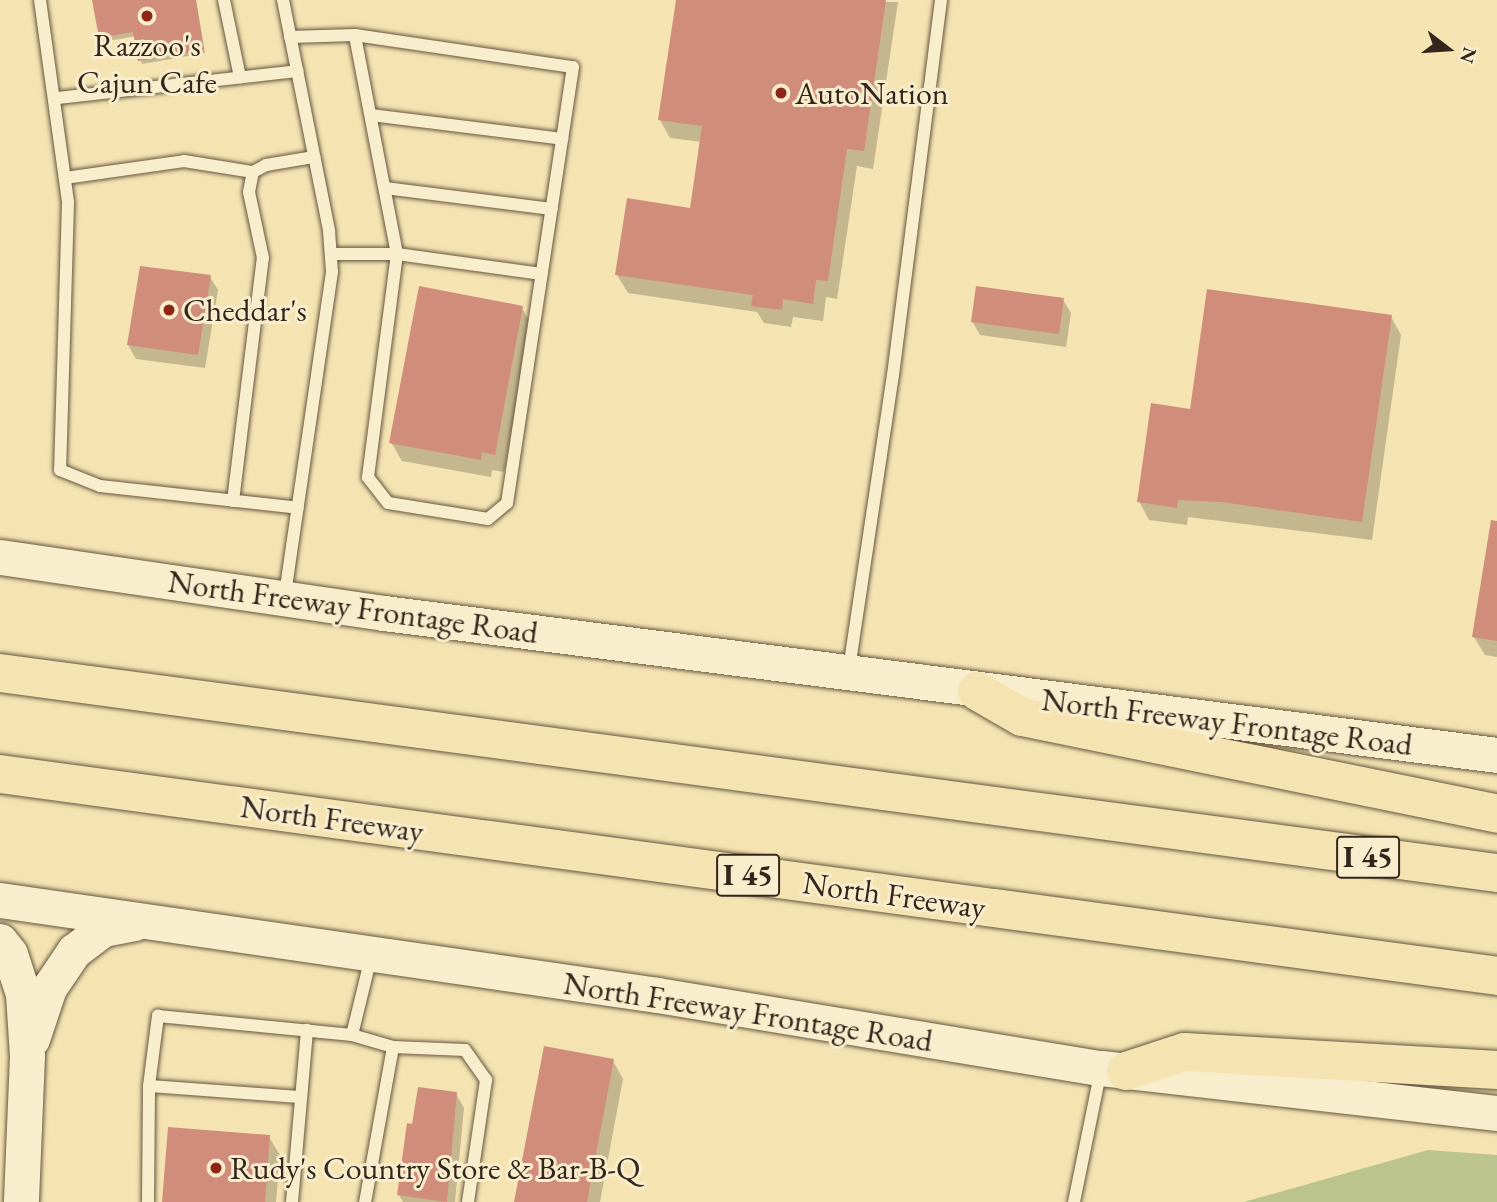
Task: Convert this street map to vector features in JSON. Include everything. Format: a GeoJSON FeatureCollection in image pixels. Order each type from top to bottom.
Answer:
{"type":"FeatureCollection","features":[{"type":"Feature","properties":{"kind":"highway","name":"I 45"},"geometry":{"type":"LineString","coordinates":[[0,673],[1497,873]]}},
{"type":"Feature","properties":{"kind":"highway"},"geometry":{"type":"LineString","coordinates":[[977,691],[1022,717],[1497,814]]}},
{"type":"Feature","properties":{"kind":"highway","name":"North Freeway"},"geometry":{"type":"LineString","coordinates":[[0,774],[1497,976]]}},
{"type":"Feature","properties":{"kind":"highway"},"geometry":{"type":"LineString","coordinates":[[1113,1070],[1185,1052],[1497,1070]]}},
{"type":"Feature","properties":{"kind":"main road","name":"North Freeway Frontage Road"},"geometry":{"type":"LineString","coordinates":[[6,554],[285,599],[849,671],[977,691],[1497,755]]}},
{"type":"Feature","properties":{"kind":"main road","name":"North Freeway Frontage Road"},"geometry":{"type":"LineString","coordinates":[[0,900],[658,995],[1113,1070],[1497,1113]]}},
{"type":"Feature","properties":{"kind":"main road"},"geometry":{"type":"LineString","coordinates":[[27,1056],[49,989],[74,951],[103,929],[146,922]]}},
{"type":"Feature","properties":{"kind":"main road"},"geometry":{"type":"LineString","coordinates":[[0,941],[10,954],[23,994],[27,1056],[21,1202]]}},
{"type":"Feature","properties":{"kind":"lane"},"geometry":{"type":"LineString","coordinates":[[40,0],[57,98],[65,178],[60,470],[100,486],[298,508]]}},
{"type":"Feature","properties":{"kind":"lane"},"geometry":{"type":"LineString","coordinates":[[224,0],[240,77]]}},
{"type":"Feature","properties":{"kind":"lane"},"geometry":{"type":"LineString","coordinates":[[283,0],[331,254],[285,599]]}},
{"type":"Feature","properties":{"kind":"lane"},"geometry":{"type":"LineString","coordinates":[[849,671],[893,375],[941,0]]}},
{"type":"Feature","properties":{"kind":"lane"},"geometry":{"type":"LineString","coordinates":[[290,37],[355,34],[573,67],[507,503],[488,519],[388,503],[368,477],[397,254],[355,34]]}},
{"type":"Feature","properties":{"kind":"lane"},"geometry":{"type":"LineString","coordinates":[[57,98],[297,71]]}},
{"type":"Feature","properties":{"kind":"lane"},"geometry":{"type":"LineString","coordinates":[[370,115],[563,139]]}},
{"type":"Feature","properties":{"kind":"lane"},"geometry":{"type":"LineString","coordinates":[[233,501],[263,258],[249,192],[253,173],[266,164],[314,157]]}},
{"type":"Feature","properties":{"kind":"lane"},"geometry":{"type":"LineString","coordinates":[[65,178],[184,160],[253,173]]}},
{"type":"Feature","properties":{"kind":"lane"},"geometry":{"type":"LineString","coordinates":[[385,188],[552,209]]}},
{"type":"Feature","properties":{"kind":"lane"},"geometry":{"type":"LineString","coordinates":[[331,254],[397,254],[542,274]]}},
{"type":"Feature","properties":{"kind":"lane"},"geometry":{"type":"LineString","coordinates":[[352,1035],[372,955]]}},
{"type":"Feature","properties":{"kind":"lane"},"geometry":{"type":"LineString","coordinates":[[148,1202],[149,1086],[158,1016],[352,1035],[393,1047],[465,1050],[486,1080],[468,1202]]}},
{"type":"Feature","properties":{"kind":"lane"},"geometry":{"type":"LineString","coordinates":[[292,1202],[307,1030]]}},
{"type":"Feature","properties":{"kind":"lane"},"geometry":{"type":"LineString","coordinates":[[365,1202],[393,1047]]}},
{"type":"Feature","properties":{"kind":"lane"},"geometry":{"type":"LineString","coordinates":[[1074,1202],[1113,1070]]}},
{"type":"Feature","properties":{"kind":"lane"},"geometry":{"type":"LineString","coordinates":[[149,1086],[300,1097]]}},
{"type":"Feature","properties":{"kind":"green space"},"geometry":{"type":"Polygon","coordinates":[[[1428,1150],[1497,1155],[1497,1202],[1244,1202],[1428,1150]]]}},
{"type":"Feature","properties":{"kind":"building","name":"Razzoo's Cajun Cafe"},"geometry":{"type":"Polygon","coordinates":[[[92,0],[196,0],[204,50],[138,61],[133,32],[99,38],[92,0]]]}},
{"type":"Feature","properties":{"kind":"building"},"geometry":{"type":"Polygon","coordinates":[[[676,0],[886,0],[864,151],[847,149],[828,281],[816,280],[813,304],[783,299],[782,310],[751,306],[753,295],[615,275],[627,198],[690,208],[702,126],[658,120],[676,0]]]}},
{"type":"Feature","properties":{"kind":"building","name":"Cheddar's"},"geometry":{"type":"Polygon","coordinates":[[[140,266],[211,275],[198,355],[127,345],[140,266]]]}},
{"type":"Feature","properties":{"kind":"building"},"geometry":{"type":"Polygon","coordinates":[[[419,286],[523,306],[495,455],[482,452],[481,460],[389,443],[419,286]]]}},
{"type":"Feature","properties":{"kind":"building"},"geometry":{"type":"Polygon","coordinates":[[[976,286],[1064,298],[1059,334],[971,322],[976,286]]]}},
{"type":"Feature","properties":{"kind":"building"},"geometry":{"type":"Polygon","coordinates":[[[1207,289],[1392,315],[1362,522],[1221,502],[1178,500],[1177,508],[1137,502],[1151,403],[1190,409],[1207,289]]]}},
{"type":"Feature","properties":{"kind":"building"},"geometry":{"type":"Polygon","coordinates":[[[1491,520],[1497,521],[1497,641],[1472,637],[1491,520]]]}},
{"type":"Feature","properties":{"kind":"building"},"geometry":{"type":"Polygon","coordinates":[[[544,1046],[614,1059],[587,1202],[514,1202],[544,1046]]]}},
{"type":"Feature","properties":{"kind":"building"},"geometry":{"type":"Polygon","coordinates":[[[418,1087],[457,1092],[447,1202],[397,1195],[407,1123],[412,1124],[418,1087]]]}},
{"type":"Feature","properties":{"kind":"building","name":"Rudy's Country Store & Bar-B-Q"},"geometry":{"type":"Polygon","coordinates":[[[168,1127],[270,1135],[265,1202],[162,1202],[168,1127]]]}},
{"type":"Feature","properties":{"kind":"place","name":"Razzoo's Cajun Cafe"},"geometry":{"type":"Point","coordinates":[147,16]}},
{"type":"Feature","properties":{"kind":"place","name":"AutoNation"},"geometry":{"type":"Point","coordinates":[781,93]}},
{"type":"Feature","properties":{"kind":"place","name":"Cheddar's"},"geometry":{"type":"Point","coordinates":[169,310]}},
{"type":"Feature","properties":{"kind":"place","name":"Rudy's Country Store & Bar-B-Q"},"geometry":{"type":"Point","coordinates":[216,1168]}}]}
